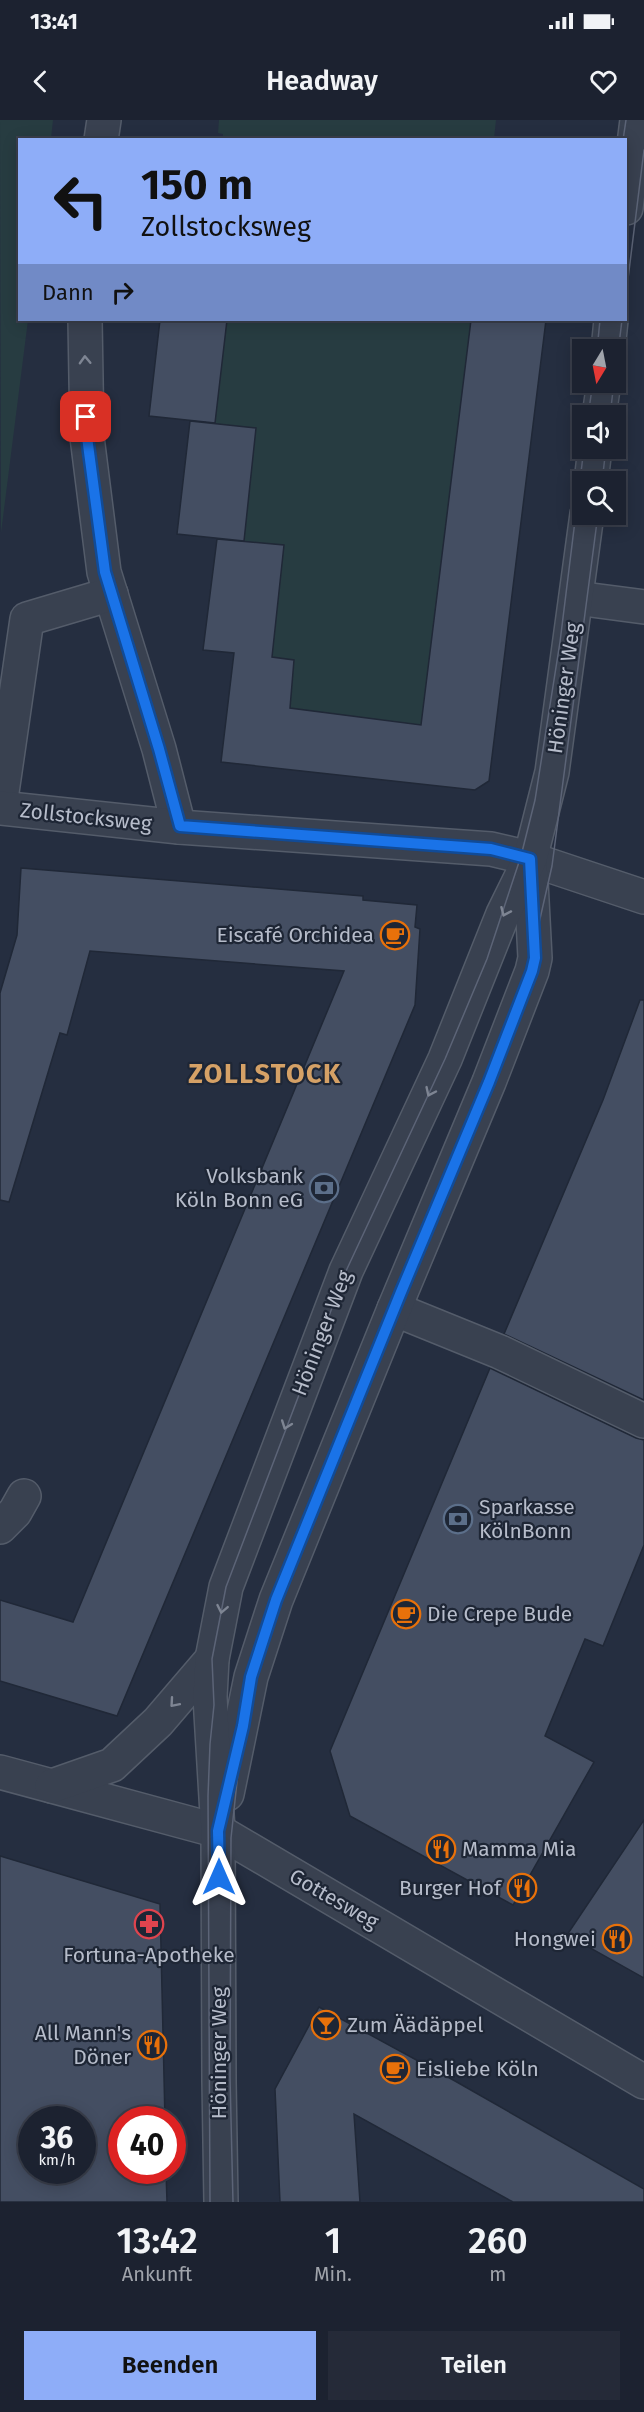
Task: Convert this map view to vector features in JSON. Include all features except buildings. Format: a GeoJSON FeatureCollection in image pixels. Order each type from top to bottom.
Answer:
{"type":"FeatureCollection","features":[{"type":"Feature","properties":{"kind":"street"},"geometry":{"type":"LineString","coordinates":[[101,138],[104,120]]}},
{"type":"Feature","properties":{"kind":"street"},"geometry":{"type":"LineString","coordinates":[[627,200],[637,120]]}},
{"type":"Feature","properties":{"kind":"street"},"geometry":{"type":"LineString","coordinates":[[85,321],[87,437],[105,572],[180,826]]}},
{"type":"Feature","properties":{"kind":"street"},"geometry":{"type":"LineString","coordinates":[[609,339],[611,321]]}},
{"type":"Feature","properties":{"kind":"street","name":"Höninger Weg"},"geometry":{"type":"LineString","coordinates":[[221,2202],[218,1831],[210,1697],[212,1659],[226,1587],[346,1271],[445,1059],[503,914],[530,859],[552,772],[586,525]]}},
{"type":"Feature","properties":{"kind":"street"},"geometry":{"type":"LineString","coordinates":[[0,807],[27,619],[111,594]]}},
{"type":"Feature","properties":{"kind":"street"},"geometry":{"type":"LineString","coordinates":[[576,598],[644,607]]}},
{"type":"Feature","properties":{"kind":"street","name":"Zollstocksweg"},"geometry":{"type":"LineString","coordinates":[[0,807],[180,826],[491,849],[530,859],[644,897]]}},
{"type":"Feature","properties":{"kind":"street","name":"Höninger Weg"},"geometry":{"type":"LineString","coordinates":[[218,1831],[243,1726],[251,1677],[276,1600],[489,1082],[532,971],[535,958],[530,859]]}},
{"type":"Feature","properties":{"kind":"street"},"geometry":{"type":"LineString","coordinates":[[394,1309],[500,1352],[644,1421]]}},
{"type":"Feature","properties":{"kind":"street"},"geometry":{"type":"LineString","coordinates":[[0,1527],[15,1512],[24,1496]]}},
{"type":"Feature","properties":{"kind":"street"},"geometry":{"type":"LineString","coordinates":[[52,1786],[112,1765],[158,1722],[212,1659]]}},
{"type":"Feature","properties":{"kind":"street","name":"Gottesweg"},"geometry":{"type":"LineString","coordinates":[[0,1772],[218,1831],[644,2082]]}},
{"type":"Feature","properties":{"kind":"green space"},"geometry":{"type":"Polygon","coordinates":[[[0,120],[53,120],[51,138],[18,138],[18,321],[28,321],[1,533],[0,120]]]}},
{"type":"Feature","properties":{"kind":"green space"},"geometry":{"type":"Polygon","coordinates":[[[219,120],[496,120],[494,138],[223,138],[223,134],[218,133],[219,120]]]}},
{"type":"Feature","properties":{"kind":"green space"},"geometry":{"type":"Polygon","coordinates":[[[227,321],[471,321],[422,725],[290,708],[294,660],[272,657],[284,545],[244,541],[256,429],[215,424],[227,321]]]}},
{"type":"Feature","properties":{"kind":"tram line"},"geometry":{"type":"LineString","coordinates":[[623,138],[626,120]]}},
{"type":"Feature","properties":{"kind":"tram line"},"geometry":{"type":"LineString","coordinates":[[627,287],[644,150]]}},
{"type":"Feature","properties":{"kind":"tram line"},"geometry":{"type":"LineString","coordinates":[[598,339],[600,321]]}},
{"type":"Feature","properties":{"kind":"tram line"},"geometry":{"type":"LineString","coordinates":[[620,339],[622,321]]}},
{"type":"Feature","properties":{"kind":"tram line"},"geometry":{"type":"LineString","coordinates":[[590,405],[591,393]]}},
{"type":"Feature","properties":{"kind":"tram line"},"geometry":{"type":"LineString","coordinates":[[611,405],[613,393]]}},
{"type":"Feature","properties":{"kind":"tram line"},"geometry":{"type":"LineString","coordinates":[[210,2202],[208,1796],[214,1705],[212,1659],[226,1587],[346,1271],[445,1059],[487,959],[521,856],[535,800],[560,642],[583,459]]}},
{"type":"Feature","properties":{"kind":"tram line"},"geometry":{"type":"LineString","coordinates":[[603,471],[605,459]]}},
{"type":"Feature","properties":{"kind":"tram line"},"geometry":{"type":"LineString","coordinates":[[233,2202],[230,2077],[231,1838],[243,1726],[251,1677],[276,1600],[489,1082],[532,954],[552,866],[597,525]]}},
{"type":"Feature","properties":{"kind":"place","name":"Eiscafé Orchidea"},"geometry":{"type":"Point","coordinates":[395,935]}},
{"type":"Feature","properties":{"kind":"place","name":"Volksbank Köln Bonn eG"},"geometry":{"type":"Point","coordinates":[324,1188]}},
{"type":"Feature","properties":{"kind":"place","name":"Sparkasse KölnBonn"},"geometry":{"type":"Point","coordinates":[458,1519]}},
{"type":"Feature","properties":{"kind":"place","name":"Die Crepe Bude"},"geometry":{"type":"Point","coordinates":[406,1614]}},
{"type":"Feature","properties":{"kind":"place","name":"Mamma Mia"},"geometry":{"type":"Point","coordinates":[441,1849]}},
{"type":"Feature","properties":{"kind":"place","name":"Burger Hof"},"geometry":{"type":"Point","coordinates":[522,1888]}},
{"type":"Feature","properties":{"kind":"place","name":"Fortuna-Apotheke"},"geometry":{"type":"Point","coordinates":[149,1924]}},
{"type":"Feature","properties":{"kind":"place","name":"Hongwei"},"geometry":{"type":"Point","coordinates":[617,1939]}},
{"type":"Feature","properties":{"kind":"place","name":"Zum Äädäppel"},"geometry":{"type":"Point","coordinates":[326,2025]}},
{"type":"Feature","properties":{"kind":"place","name":"All Mann's Döner"},"geometry":{"type":"Point","coordinates":[152,2045]}},
{"type":"Feature","properties":{"kind":"place","name":"Eisliebe Köln"},"geometry":{"type":"Point","coordinates":[395,2069]}},
{"type":"Feature","properties":{"kind":"district","name":"ZOLLSTOCK"},"geometry":{"type":"Point","coordinates":[265,1074]}},
{"type":"Feature","properties":{"kind":"route"},"geometry":{"type":"LineString","coordinates":[[86,417],[105,572],[180,826],[491,849],[530,859],[535,958],[532,971],[489,1082],[276,1600],[251,1677],[243,1726],[218,1831],[219,1877]]}}]}
